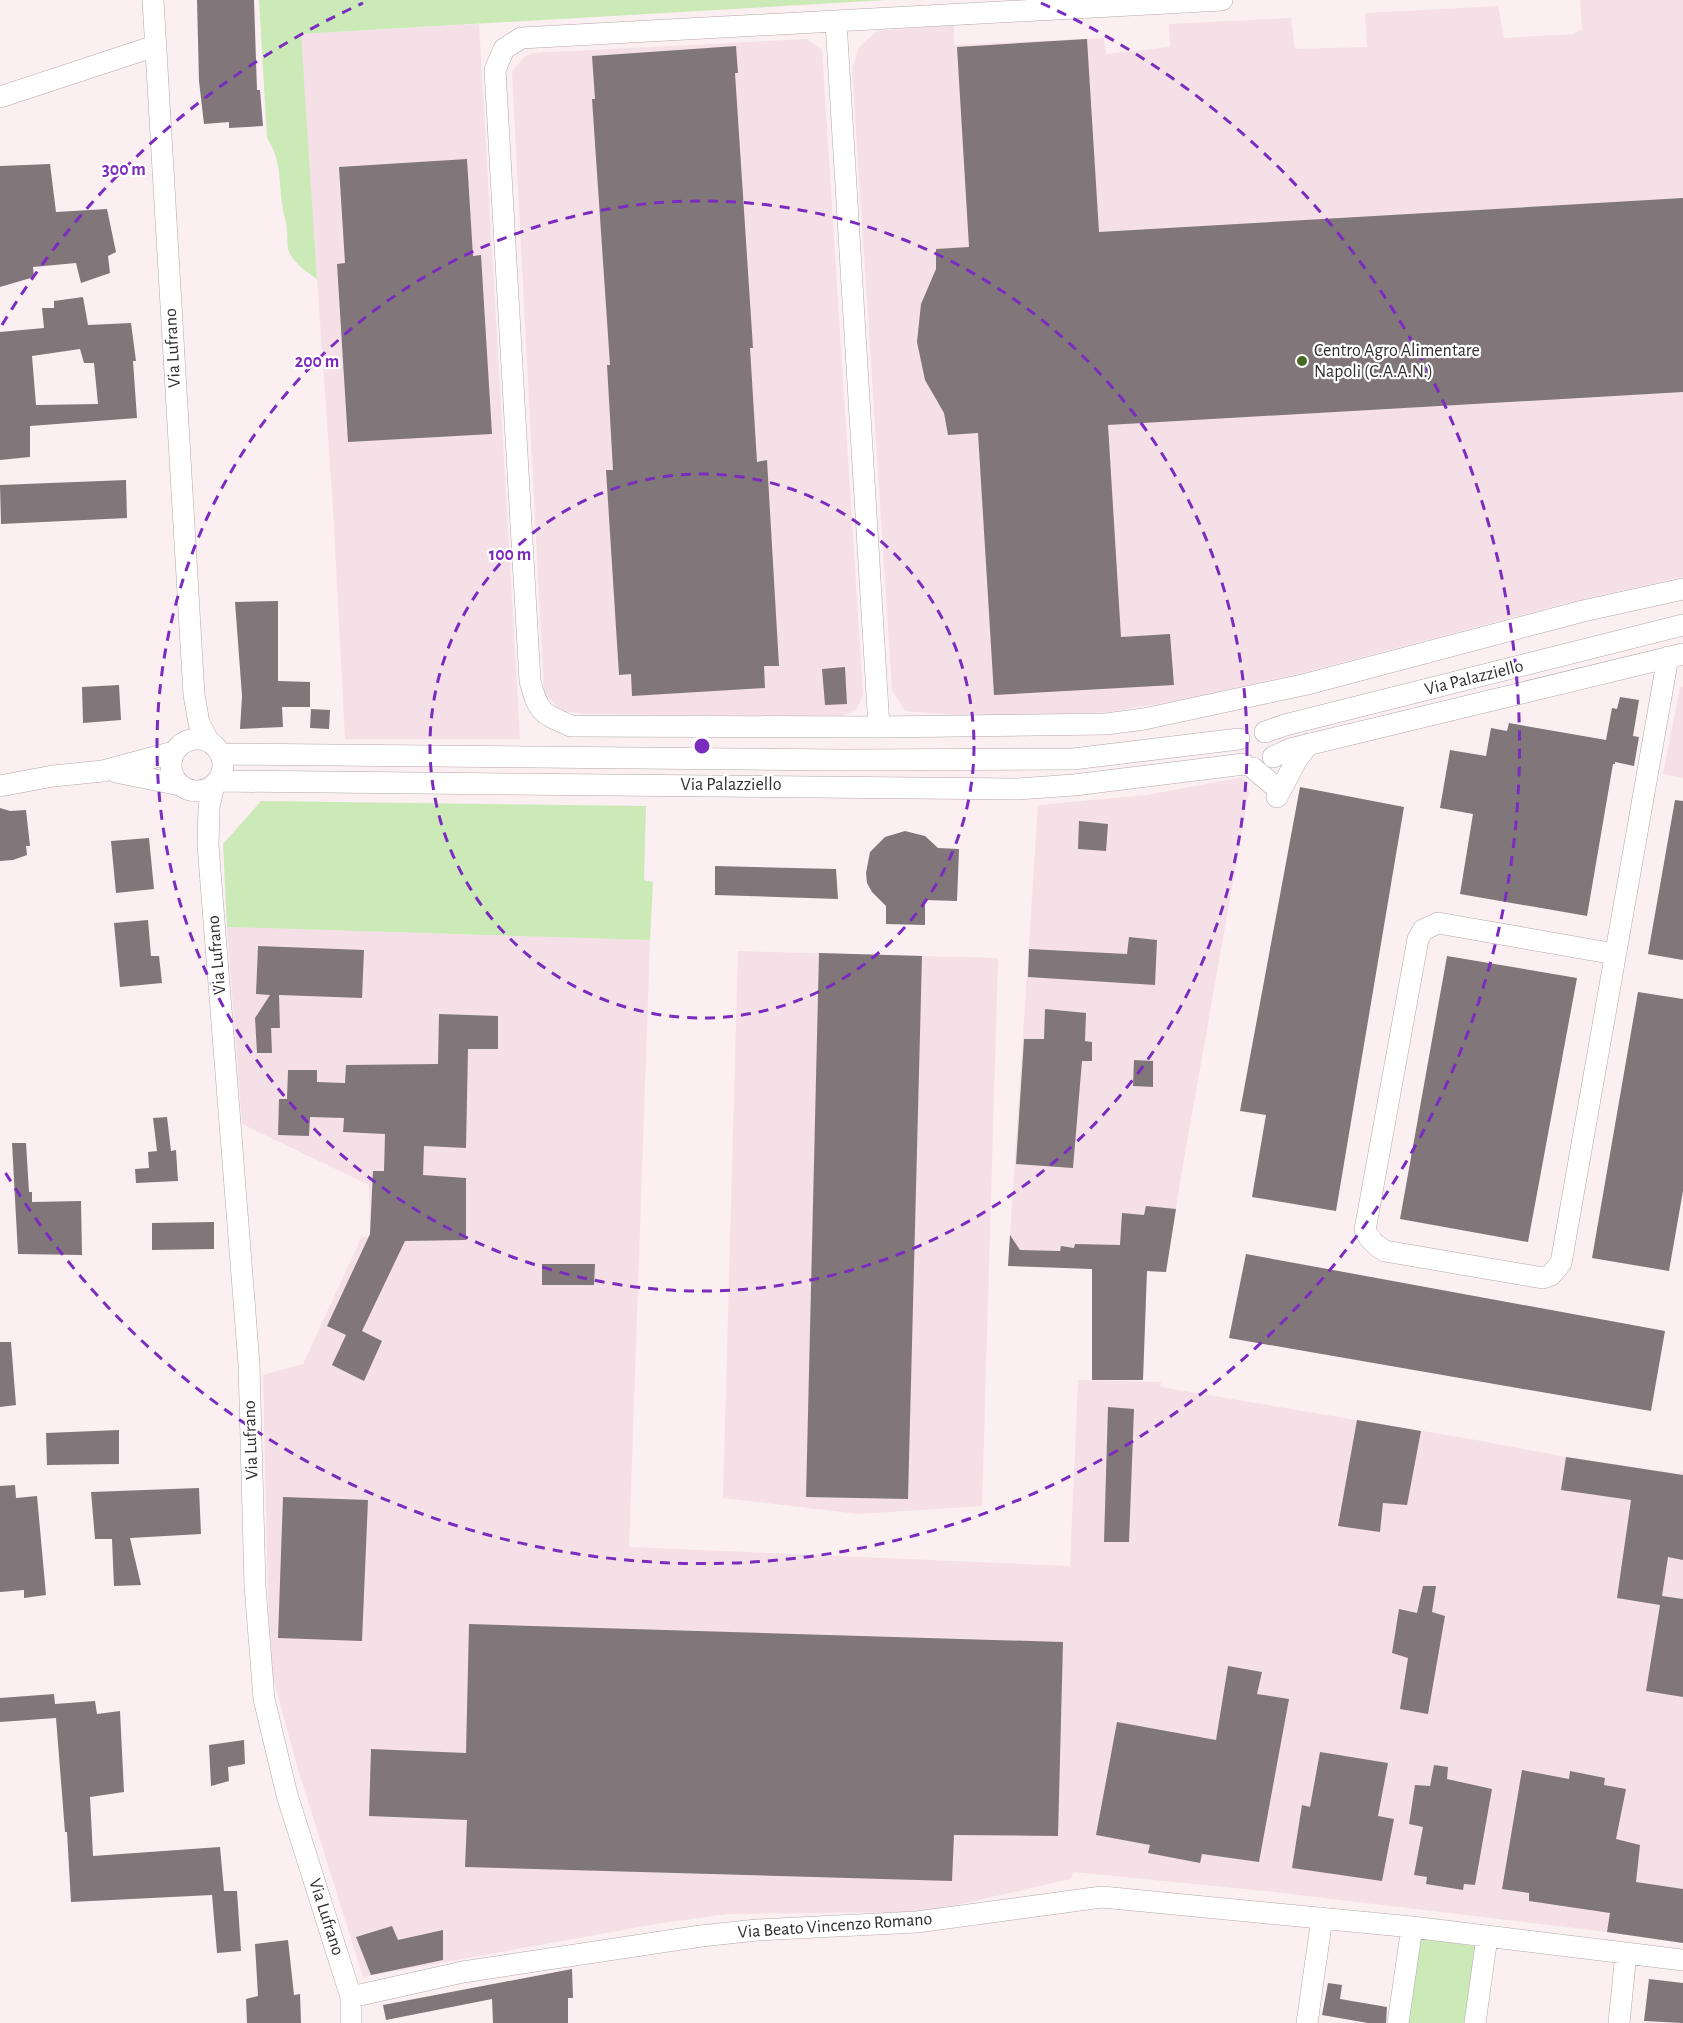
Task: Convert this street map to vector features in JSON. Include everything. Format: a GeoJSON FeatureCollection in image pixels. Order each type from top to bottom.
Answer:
{"type":"FeatureCollection","features":[{"type":"Feature","properties":{"kind":"street","name":"Via Lufrano"},"geometry":{"type":"LineString","coordinates":[[153,0],[194,696]]}},
{"type":"Feature","properties":{"kind":"street"},"geometry":{"type":"LineString","coordinates":[[1221,0],[521,38],[504,49],[495,70],[530,681],[536,705],[548,716],[571,726],[879,727],[1106,724],[1143,719],[1307,684],[1583,611],[1683,589]]}},
{"type":"Feature","properties":{"kind":"street"},"geometry":{"type":"LineString","coordinates":[[836,22],[879,727]]}},
{"type":"Feature","properties":{"kind":"street"},"geometry":{"type":"LineString","coordinates":[[0,97],[155,46]]}},
{"type":"Feature","properties":{"kind":"street","name":"Via Palazziello"},"geometry":{"type":"LineString","coordinates":[[1265,732],[1683,626]]}},
{"type":"Feature","properties":{"kind":"street"},"geometry":{"type":"LineString","coordinates":[[1616,954],[1438,923],[1423,930],[1418,939],[1365,1230],[1376,1246],[1385,1251],[1543,1278],[1557,1270],[1561,1263],[1616,954],[1676,656]]}},
{"type":"Feature","properties":{"kind":"street","name":"Via Palazziello"},"geometry":{"type":"LineString","coordinates":[[216,783],[1017,789],[1074,785],[1259,764],[1290,749],[1309,744],[1676,656]]}},
{"type":"Feature","properties":{"kind":"street"},"geometry":{"type":"LineString","coordinates":[[185,788],[174,778],[171,761],[179,747],[194,696]]}},
{"type":"Feature","properties":{"kind":"street"},"geometry":{"type":"LineString","coordinates":[[0,786],[53,776],[104,771],[131,774],[198,791],[216,783],[223,768],[215,748],[199,723],[194,696]]}},
{"type":"Feature","properties":{"kind":"street"},"geometry":{"type":"LineString","coordinates":[[1253,730],[1265,732],[1274,743],[1259,764],[1237,753],[1239,739],[1243,735],[1253,730]]}},
{"type":"Feature","properties":{"kind":"street"},"geometry":{"type":"LineString","coordinates":[[104,771],[179,747],[192,739],[215,748]]}},
{"type":"Feature","properties":{"kind":"street","name":"Via Palazziello"},"geometry":{"type":"LineString","coordinates":[[215,748],[831,759],[1073,759],[1239,739]]}},
{"type":"Feature","properties":{"kind":"street"},"geometry":{"type":"LineString","coordinates":[[1277,797],[1297,759],[1309,744]]}},
{"type":"Feature","properties":{"kind":"street","name":"Via Lufrano"},"geometry":{"type":"LineString","coordinates":[[216,783],[209,807],[208,845],[248,1352],[255,1586],[264,1699],[287,1795],[351,1997],[351,2023]]}},
{"type":"Feature","properties":{"kind":"street","name":"Via Lufrano"},"geometry":{"type":"LineString","coordinates":[[185,788],[208,845]]}},
{"type":"Feature","properties":{"kind":"street","name":"Via Beato Vincenzo Romano"},"geometry":{"type":"LineString","coordinates":[[351,1997],[462,1972],[701,1936],[757,1929],[917,1922],[1102,1897],[1412,1927],[1683,1960]]}},
{"type":"Feature","properties":{"kind":"street"},"geometry":{"type":"LineString","coordinates":[[1307,2023],[1322,1918]]}},
{"type":"Feature","properties":{"kind":"street"},"geometry":{"type":"LineString","coordinates":[[1398,2023],[1412,1927]]}},
{"type":"Feature","properties":{"kind":"street"},"geometry":{"type":"LineString","coordinates":[[1475,2023],[1487,1937]]}},
{"type":"Feature","properties":{"kind":"street"},"geometry":{"type":"LineString","coordinates":[[1619,2023],[1626,1953]]}},
{"type":"Feature","properties":{"kind":"shaded area"},"geometry":{"type":"Polygon","coordinates":[[[1580,0],[1683,0],[1683,577],[1567,603],[1302,673],[1182,700],[1109,712],[981,717],[905,711],[892,690],[852,68],[859,47],[877,31],[954,25],[954,45],[1104,38],[1106,54],[1170,47],[1169,24],[1291,18],[1295,49],[1367,47],[1365,13],[1498,6],[1504,38],[1573,34],[1582,29],[1580,0]]]}},
{"type":"Feature","properties":{"kind":"shaded area"},"geometry":{"type":"Polygon","coordinates":[[[479,24],[520,739],[345,739],[333,508],[300,34],[479,24]]]}},
{"type":"Feature","properties":{"kind":"shaded area"},"geometry":{"type":"Polygon","coordinates":[[[807,39],[822,49],[863,694],[857,709],[842,716],[588,714],[561,711],[544,692],[512,72],[524,57],[532,53],[807,39]]]}},
{"type":"Feature","properties":{"kind":"shaded area"},"geometry":{"type":"Polygon","coordinates":[[[1683,686],[1683,778],[1663,774],[1680,688],[1683,686]]]}},
{"type":"Feature","properties":{"kind":"shaded area"},"geometry":{"type":"Polygon","coordinates":[[[1243,777],[1249,791],[1166,1272],[1008,1266],[1038,805],[1147,795],[1243,777]]]}},
{"type":"Feature","properties":{"kind":"shaded area"},"geometry":{"type":"Polygon","coordinates":[[[227,927],[650,940],[629,1547],[1070,1566],[1078,1380],[1161,1382],[1160,1387],[1566,1457],[1679,1474],[1680,1471],[1683,1472],[1683,1943],[1274,1892],[1073,1872],[1071,1879],[944,1908],[909,1912],[727,1914],[656,1924],[363,1977],[298,1769],[272,1674],[263,1375],[303,1364],[362,1236],[370,1238],[369,1185],[242,1124],[227,927]]]}},
{"type":"Feature","properties":{"kind":"shaded area"},"geometry":{"type":"Polygon","coordinates":[[[738,951],[998,958],[982,1506],[859,1514],[723,1498],[738,951]]]}},
{"type":"Feature","properties":{"kind":"green space"},"geometry":{"type":"Polygon","coordinates":[[[259,0],[887,0],[301,34],[317,279],[295,262],[288,248],[277,162],[267,138],[259,0]]]}},
{"type":"Feature","properties":{"kind":"green space"},"geometry":{"type":"Polygon","coordinates":[[[261,801],[646,806],[644,880],[653,882],[650,940],[227,927],[223,844],[261,801]]]}},
{"type":"Feature","properties":{"kind":"green space"},"geometry":{"type":"Polygon","coordinates":[[[1419,1938],[1480,1947],[1469,2023],[1406,2023],[1419,1938]]]}},
{"type":"Feature","properties":{"kind":"building"},"geometry":{"type":"Polygon","coordinates":[[[197,0],[254,0],[257,90],[260,90],[263,126],[229,128],[229,122],[204,124],[199,81],[197,0]]]}},
{"type":"Feature","properties":{"kind":"building","name":"Centro Agro Alimentare Napoli (C.A.A.N.)"},"geometry":{"type":"Polygon","coordinates":[[[1087,39],[1099,232],[1683,198],[1683,392],[1108,425],[1121,637],[1170,634],[1174,685],[994,695],[978,433],[948,435],[944,413],[925,380],[917,342],[921,304],[936,269],[936,249],[969,247],[957,47],[1087,39]]]}},
{"type":"Feature","properties":{"kind":"building"},"geometry":{"type":"Polygon","coordinates":[[[736,46],[738,73],[735,73],[753,348],[750,348],[757,462],[767,460],[779,666],[764,666],[765,688],[632,696],[631,674],[619,675],[606,470],[613,470],[607,365],[610,365],[592,99],[595,99],[592,56],[736,46]]]}},
{"type":"Feature","properties":{"kind":"building"},"geometry":{"type":"Polygon","coordinates":[[[467,159],[473,256],[481,255],[492,434],[348,442],[337,264],[345,263],[339,167],[467,159]]]}},
{"type":"Feature","properties":{"kind":"building"},"geometry":{"type":"Polygon","coordinates":[[[50,164],[56,212],[107,209],[116,252],[108,256],[110,273],[81,283],[76,263],[33,267],[34,277],[0,287],[0,166],[50,164]]]}},
{"type":"Feature","properties":{"kind":"building"},"geometry":{"type":"Polygon","coordinates":[[[83,297],[88,325],[131,323],[136,361],[133,361],[137,418],[30,426],[30,457],[0,460],[0,332],[44,328],[42,308],[54,308],[54,301],[83,297]],[[80,349],[32,356],[36,405],[98,404],[94,363],[84,363],[80,349]]]}},
{"type":"Feature","properties":{"kind":"building"},"geometry":{"type":"Polygon","coordinates":[[[126,480],[127,518],[1,524],[0,485],[126,480]]]}},
{"type":"Feature","properties":{"kind":"building"},"geometry":{"type":"Polygon","coordinates":[[[278,601],[278,681],[310,682],[310,707],[282,707],[283,727],[240,729],[242,696],[235,602],[278,601]]]}},
{"type":"Feature","properties":{"kind":"building"},"geometry":{"type":"Polygon","coordinates":[[[845,667],[847,704],[825,705],[822,669],[845,667]]]}},
{"type":"Feature","properties":{"kind":"building"},"geometry":{"type":"Polygon","coordinates":[[[119,685],[121,720],[83,723],[82,687],[119,685]]]}},
{"type":"Feature","properties":{"kind":"building"},"geometry":{"type":"Polygon","coordinates":[[[1620,697],[1639,700],[1633,736],[1639,737],[1634,766],[1615,762],[1613,764],[1587,916],[1460,894],[1473,814],[1440,808],[1450,750],[1486,756],[1491,728],[1507,731],[1509,723],[1606,740],[1612,708],[1617,709],[1620,697]]]}},
{"type":"Feature","properties":{"kind":"building"},"geometry":{"type":"Polygon","coordinates":[[[311,709],[330,710],[329,729],[310,728],[311,709]]]}},
{"type":"Feature","properties":{"kind":"building"},"geometry":{"type":"Polygon","coordinates":[[[1300,787],[1404,807],[1336,1211],[1252,1197],[1266,1115],[1240,1111],[1300,787]]]}},
{"type":"Feature","properties":{"kind":"building"},"geometry":{"type":"Polygon","coordinates":[[[1675,800],[1683,801],[1683,960],[1648,954],[1675,800]]]}},
{"type":"Feature","properties":{"kind":"building"},"geometry":{"type":"Polygon","coordinates":[[[0,808],[10,811],[26,810],[30,846],[26,846],[27,855],[13,860],[0,861],[0,808]]]}},
{"type":"Feature","properties":{"kind":"building"},"geometry":{"type":"Polygon","coordinates":[[[1079,821],[1108,824],[1106,851],[1078,849],[1079,821]]]}},
{"type":"Feature","properties":{"kind":"building"},"geometry":{"type":"Polygon","coordinates":[[[905,831],[925,836],[938,848],[959,849],[957,901],[925,900],[925,925],[886,924],[886,906],[872,892],[867,883],[866,873],[870,852],[885,837],[905,831]]]}},
{"type":"Feature","properties":{"kind":"building"},"geometry":{"type":"Polygon","coordinates":[[[149,838],[154,889],[116,893],[111,841],[149,838]]]}},
{"type":"Feature","properties":{"kind":"building"},"geometry":{"type":"Polygon","coordinates":[[[715,866],[836,869],[838,899],[715,895],[715,866]]]}},
{"type":"Feature","properties":{"kind":"building"},"geometry":{"type":"Polygon","coordinates":[[[148,920],[151,956],[159,956],[162,983],[120,987],[114,923],[148,920]]]}},
{"type":"Feature","properties":{"kind":"building"},"geometry":{"type":"Polygon","coordinates":[[[1129,937],[1157,940],[1155,985],[1028,977],[1029,949],[1127,954],[1129,937]]]}},
{"type":"Feature","properties":{"kind":"building"},"geometry":{"type":"Polygon","coordinates":[[[258,946],[364,950],[362,998],[279,995],[280,1028],[271,1028],[272,1053],[257,1053],[255,1018],[270,995],[256,994],[258,946]]]}},
{"type":"Feature","properties":{"kind":"building"},"geometry":{"type":"Polygon","coordinates":[[[819,953],[922,956],[908,1499],[806,1497],[819,953]]]}},
{"type":"Feature","properties":{"kind":"building"},"geometry":{"type":"Polygon","coordinates":[[[1447,956],[1577,978],[1528,1242],[1400,1219],[1447,956]]]}},
{"type":"Feature","properties":{"kind":"building"},"geometry":{"type":"Polygon","coordinates":[[[1638,992],[1683,999],[1683,1191],[1669,1271],[1592,1258],[1638,992]]]}},
{"type":"Feature","properties":{"kind":"building"},"geometry":{"type":"Polygon","coordinates":[[[1045,1009],[1086,1013],[1085,1041],[1092,1042],[1092,1061],[1082,1061],[1073,1168],[1016,1164],[1024,1039],[1044,1039],[1045,1009]]]}},
{"type":"Feature","properties":{"kind":"building"},"geometry":{"type":"Polygon","coordinates":[[[439,1014],[498,1016],[498,1049],[468,1049],[466,1148],[424,1146],[423,1175],[466,1178],[466,1240],[405,1241],[362,1331],[382,1341],[364,1381],[332,1365],[346,1335],[327,1326],[370,1234],[373,1171],[384,1171],[385,1134],[343,1132],[344,1118],[310,1117],[309,1136],[278,1135],[279,1099],[287,1099],[288,1070],[317,1070],[317,1082],[345,1083],[346,1065],[438,1064],[439,1014]]]}},
{"type":"Feature","properties":{"kind":"building"},"geometry":{"type":"Polygon","coordinates":[[[1134,1060],[1153,1061],[1153,1087],[1133,1086],[1134,1060]]]}},
{"type":"Feature","properties":{"kind":"building"},"geometry":{"type":"Polygon","coordinates":[[[167,1117],[171,1151],[176,1150],[178,1181],[136,1183],[135,1169],[149,1168],[148,1152],[157,1151],[153,1118],[167,1117]]]}},
{"type":"Feature","properties":{"kind":"building"},"geometry":{"type":"Polygon","coordinates":[[[12,1143],[26,1143],[29,1192],[32,1192],[32,1202],[81,1201],[82,1255],[18,1254],[12,1143]]]}},
{"type":"Feature","properties":{"kind":"building"},"geometry":{"type":"Polygon","coordinates":[[[1146,1206],[1176,1209],[1166,1272],[1147,1271],[1143,1380],[1092,1380],[1092,1269],[1008,1266],[1010,1235],[1020,1250],[1060,1251],[1061,1246],[1074,1248],[1075,1244],[1120,1245],[1122,1213],[1144,1215],[1146,1206]]]}},
{"type":"Feature","properties":{"kind":"building"},"geometry":{"type":"Polygon","coordinates":[[[214,1222],[214,1249],[152,1250],[152,1223],[214,1222]]]}},
{"type":"Feature","properties":{"kind":"building"},"geometry":{"type":"Polygon","coordinates":[[[1246,1254],[1665,1331],[1651,1411],[1229,1338],[1246,1254]]]}},
{"type":"Feature","properties":{"kind":"building"},"geometry":{"type":"Polygon","coordinates":[[[542,1264],[595,1264],[594,1285],[542,1285],[542,1264]]]}},
{"type":"Feature","properties":{"kind":"building"},"geometry":{"type":"Polygon","coordinates":[[[0,1342],[11,1342],[16,1405],[0,1407],[0,1342]]]}},
{"type":"Feature","properties":{"kind":"building"},"geometry":{"type":"Polygon","coordinates":[[[1108,1407],[1134,1409],[1129,1542],[1104,1542],[1108,1407]]]}},
{"type":"Feature","properties":{"kind":"building"},"geometry":{"type":"Polygon","coordinates":[[[1357,1420],[1421,1431],[1407,1505],[1383,1503],[1380,1532],[1338,1526],[1357,1420]]]}},
{"type":"Feature","properties":{"kind":"building"},"geometry":{"type":"Polygon","coordinates":[[[119,1430],[119,1464],[47,1465],[46,1433],[119,1430]]]}},
{"type":"Feature","properties":{"kind":"building"},"geometry":{"type":"Polygon","coordinates":[[[1566,1457],[1683,1475],[1683,1560],[1668,1557],[1662,1596],[1683,1599],[1683,1697],[1646,1691],[1660,1605],[1617,1598],[1631,1500],[1561,1490],[1566,1457]]]}},
{"type":"Feature","properties":{"kind":"building"},"geometry":{"type":"Polygon","coordinates":[[[15,1485],[16,1498],[37,1496],[46,1595],[24,1598],[24,1590],[0,1592],[0,1486],[15,1485]]]}},
{"type":"Feature","properties":{"kind":"building"},"geometry":{"type":"Polygon","coordinates":[[[199,1488],[201,1534],[130,1538],[141,1585],[114,1586],[112,1539],[95,1539],[91,1492],[199,1488]]]}},
{"type":"Feature","properties":{"kind":"building"},"geometry":{"type":"Polygon","coordinates":[[[283,1497],[368,1500],[362,1641],[278,1638],[283,1497]]]}},
{"type":"Feature","properties":{"kind":"building"},"geometry":{"type":"Polygon","coordinates":[[[1423,1586],[1436,1586],[1432,1612],[1445,1616],[1428,1714],[1400,1709],[1408,1658],[1392,1653],[1399,1609],[1417,1613],[1423,1586]]]}},
{"type":"Feature","properties":{"kind":"building"},"geometry":{"type":"Polygon","coordinates":[[[469,1624],[1063,1642],[1058,1836],[954,1835],[952,1881],[465,1867],[467,1820],[369,1816],[371,1749],[466,1753],[469,1624]]]}},
{"type":"Feature","properties":{"kind":"building"},"geometry":{"type":"Polygon","coordinates":[[[1228,1666],[1262,1672],[1257,1694],[1289,1699],[1259,1862],[1202,1854],[1200,1863],[1148,1853],[1150,1845],[1096,1835],[1117,1722],[1216,1740],[1228,1666]]]}},
{"type":"Feature","properties":{"kind":"building"},"geometry":{"type":"Polygon","coordinates":[[[54,1694],[55,1704],[95,1701],[97,1714],[120,1711],[124,1792],[90,1797],[93,1856],[220,1847],[224,1891],[237,1891],[241,1951],[217,1953],[212,1895],[71,1902],[56,1718],[0,1722],[0,1698],[54,1694]]]}},
{"type":"Feature","properties":{"kind":"building"},"geometry":{"type":"Polygon","coordinates":[[[244,1740],[245,1764],[228,1767],[229,1781],[211,1786],[209,1745],[244,1740]]]}},
{"type":"Feature","properties":{"kind":"building"},"geometry":{"type":"Polygon","coordinates":[[[1320,1752],[1388,1763],[1378,1816],[1394,1819],[1382,1881],[1292,1868],[1302,1805],[1310,1807],[1320,1752]]]}},
{"type":"Feature","properties":{"kind":"building"},"geometry":{"type":"Polygon","coordinates":[[[1434,1765],[1448,1767],[1447,1779],[1492,1789],[1475,1885],[1464,1884],[1463,1890],[1426,1884],[1427,1877],[1414,1875],[1423,1827],[1409,1824],[1415,1785],[1430,1786],[1434,1765]]]}},
{"type":"Feature","properties":{"kind":"building"},"geometry":{"type":"Polygon","coordinates":[[[1522,1770],[1569,1779],[1570,1771],[1605,1778],[1604,1785],[1626,1789],[1616,1839],[1640,1845],[1636,1882],[1683,1889],[1683,1943],[1607,1932],[1610,1913],[1529,1901],[1529,1893],[1502,1889],[1522,1770]]]}},
{"type":"Feature","properties":{"kind":"building"},"geometry":{"type":"Polygon","coordinates":[[[392,1926],[398,1940],[443,1930],[443,1960],[371,1975],[356,1937],[392,1926]]]}},
{"type":"Feature","properties":{"kind":"building"},"geometry":{"type":"Polygon","coordinates":[[[288,1940],[294,1995],[300,1994],[301,2023],[247,2023],[246,1999],[258,1996],[255,1944],[288,1940]]]}},
{"type":"Feature","properties":{"kind":"building"},"geometry":{"type":"Polygon","coordinates":[[[572,1969],[573,1998],[568,1998],[568,2023],[493,2023],[492,1999],[386,2020],[383,2005],[572,1969]]]}},
{"type":"Feature","properties":{"kind":"building"},"geometry":{"type":"Polygon","coordinates":[[[1649,1979],[1683,1983],[1683,2023],[1644,2021],[1649,1979]]]}},
{"type":"Feature","properties":{"kind":"building"},"geometry":{"type":"Polygon","coordinates":[[[1328,1983],[1342,1985],[1340,1999],[1387,2007],[1386,2023],[1368,2023],[1322,2015],[1328,1983]]]}},
{"type":"Feature","properties":{"kind":"place","name":"Centro Agro Alimentare Napoli (C.A.A.N.)"},"geometry":{"type":"Point","coordinates":[1302,361]}}]}
